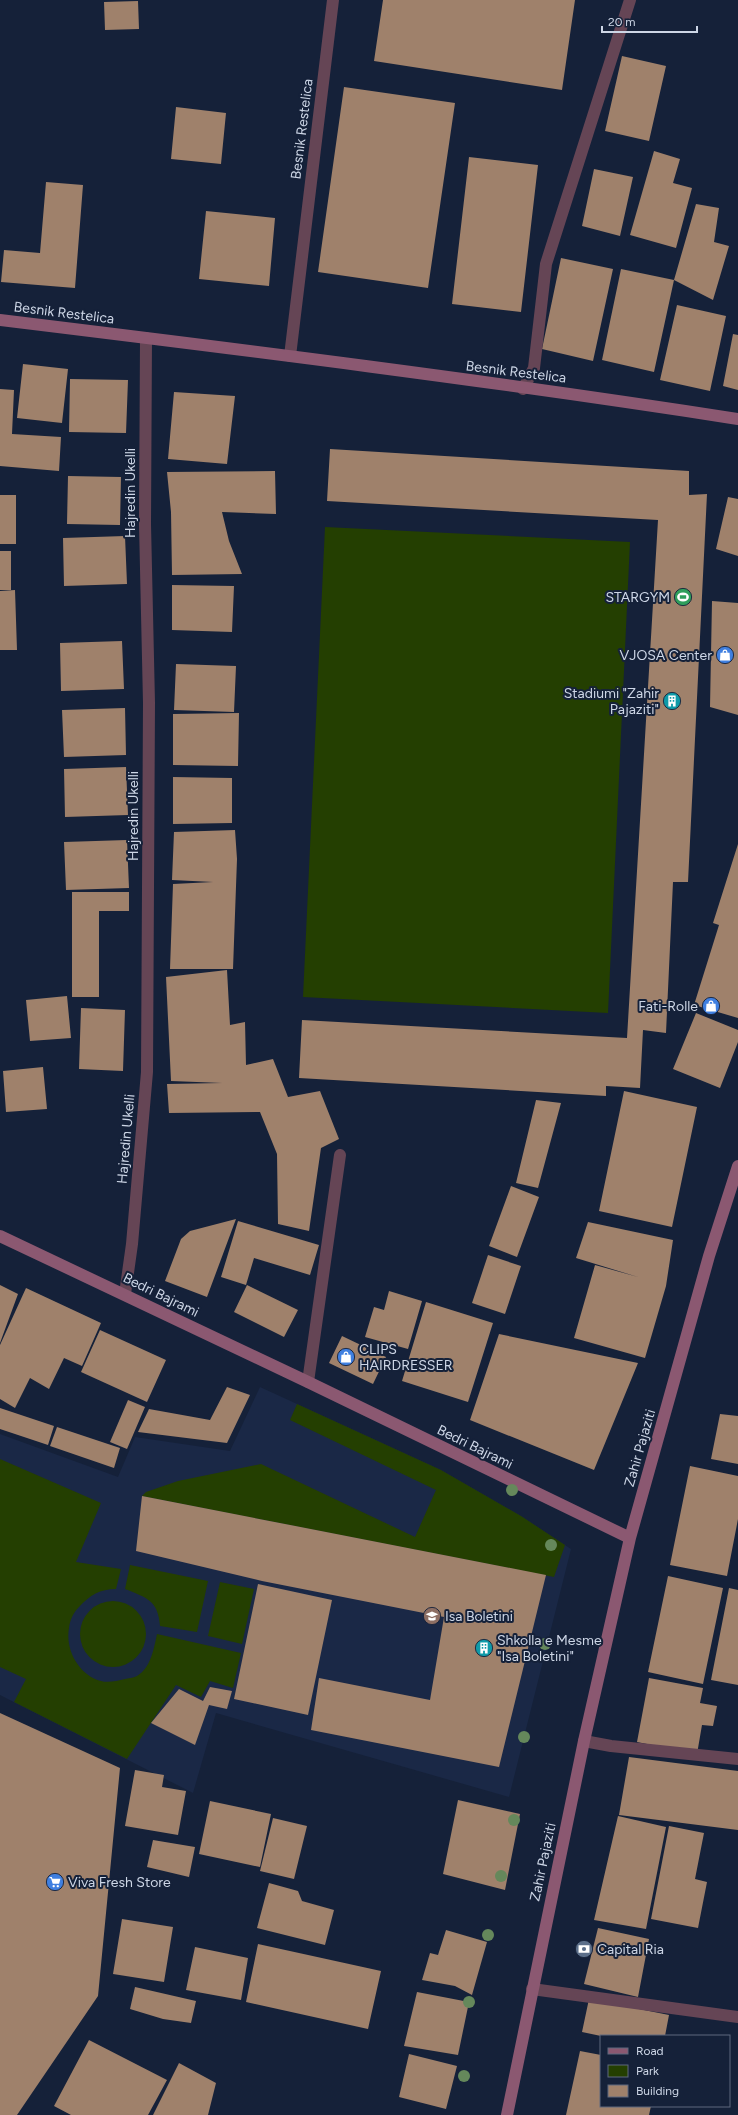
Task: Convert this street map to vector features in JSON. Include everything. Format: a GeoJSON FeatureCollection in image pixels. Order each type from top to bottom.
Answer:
{"type":"FeatureCollection","features":[{"type":"Feature","properties":{"kind":"street","name":"Besnik Restelica"},"geometry":{"type":"LineString","coordinates":[[290,356],[333,0]]}},
{"type":"Feature","properties":{"kind":"street"},"geometry":{"type":"LineString","coordinates":[[523,389],[534,368],[546,264],[630,0]]}},
{"type":"Feature","properties":{"kind":"street","name":"Besnik Restelica"},"geometry":{"type":"LineString","coordinates":[[0,320],[290,356],[523,389],[594,397],[738,419]]}},
{"type":"Feature","properties":{"kind":"street","name":"Hajredin Ukelli"},"geometry":{"type":"LineString","coordinates":[[125,1294],[132,1244],[148,1072],[149,703],[145,524],[146,338]]}},
{"type":"Feature","properties":{"kind":"street"},"geometry":{"type":"LineString","coordinates":[[308,1382],[340,1155]]}},
{"type":"Feature","properties":{"kind":"street","name":"Zahir Pajaziti"},"geometry":{"type":"LineString","coordinates":[[507,2115],[584,1742],[630,1538],[709,1256],[738,1166]]}},
{"type":"Feature","properties":{"kind":"street","name":"Bedri Bajrami"},"geometry":{"type":"LineString","coordinates":[[0,1236],[125,1294],[630,1538]]}},
{"type":"Feature","properties":{"kind":"street"},"geometry":{"type":"LineString","coordinates":[[584,1742],[738,1760]]}},
{"type":"Feature","properties":{"kind":"street"},"geometry":{"type":"LineString","coordinates":[[532,1989],[738,2017]]}},
{"type":"Feature","properties":{"kind":"shaded area"},"geometry":{"type":"Polygon","coordinates":[[[260,1387],[441,1470],[521,1516],[571,1549],[509,1797],[216,1713],[193,1793],[0,1695],[0,1434],[118,1477],[135,1437],[230,1451],[260,1387]]]}},
{"type":"Feature","properties":{"kind":"green space"},"geometry":{"type":"Polygon","coordinates":[[[325,527],[630,542],[608,1013],[303,997],[325,527]]]}},
{"type":"Feature","properties":{"kind":"green space"},"geometry":{"type":"Polygon","coordinates":[[[297,1404],[441,1470],[521,1516],[565,1545],[554,1577],[142,1496],[146,1492],[178,1481],[261,1464],[415,1537],[436,1490],[290,1420],[297,1404]]]}},
{"type":"Feature","properties":{"kind":"green space"},"geometry":{"type":"Polygon","coordinates":[[[0,1459],[101,1503],[76,1562],[121,1569],[116,1589],[105,1590],[91,1596],[79,1607],[70,1622],[68,1636],[69,1645],[75,1660],[86,1673],[93,1678],[104,1682],[137,1676],[149,1663],[157,1634],[241,1653],[233,1688],[210,1681],[201,1697],[176,1685],[127,1759],[14,1702],[26,1679],[0,1667],[0,1459]]]}},
{"type":"Feature","properties":{"kind":"green space"},"geometry":{"type":"Polygon","coordinates":[[[130,1565],[208,1581],[197,1632],[160,1626],[159,1617],[154,1605],[145,1598],[125,1589],[130,1565]]]}},
{"type":"Feature","properties":{"kind":"green space"},"geometry":{"type":"Polygon","coordinates":[[[220,1582],[254,1589],[242,1644],[208,1636],[220,1582]]]}},
{"type":"Feature","properties":{"kind":"green space"},"geometry":{"type":"Polygon","coordinates":[[[113,1601],[126,1604],[136,1611],[143,1621],[146,1634],[143,1647],[136,1657],[126,1664],[113,1667],[100,1664],[90,1657],[83,1647],[80,1634],[83,1621],[90,1611],[100,1604],[113,1601]]]}},
{"type":"Feature","properties":{"kind":"building"},"geometry":{"type":"Polygon","coordinates":[[[383,0],[575,0],[562,90],[374,61],[383,0]]]}},
{"type":"Feature","properties":{"kind":"building"},"geometry":{"type":"Polygon","coordinates":[[[138,1],[139,29],[105,30],[104,2],[138,1]]]}},
{"type":"Feature","properties":{"kind":"building"},"geometry":{"type":"Polygon","coordinates":[[[622,56],[666,66],[649,141],[605,131],[622,56]]]}},
{"type":"Feature","properties":{"kind":"building"},"geometry":{"type":"Polygon","coordinates":[[[344,87],[455,103],[428,288],[318,272],[344,87]]]}},
{"type":"Feature","properties":{"kind":"building"},"geometry":{"type":"Polygon","coordinates":[[[176,107],[226,113],[221,164],[171,159],[176,107]]]}},
{"type":"Feature","properties":{"kind":"building"},"geometry":{"type":"Polygon","coordinates":[[[654,151],[680,159],[673,183],[692,188],[676,248],[630,235],[654,151]]]}},
{"type":"Feature","properties":{"kind":"building"},"geometry":{"type":"Polygon","coordinates":[[[469,157],[538,165],[521,312],[452,304],[469,157]]]}},
{"type":"Feature","properties":{"kind":"building"},"geometry":{"type":"Polygon","coordinates":[[[594,169],[633,177],[620,236],[582,226],[594,169]]]}},
{"type":"Feature","properties":{"kind":"building"},"geometry":{"type":"Polygon","coordinates":[[[46,182],[83,185],[75,288],[1,282],[4,250],[40,253],[46,182]]]}},
{"type":"Feature","properties":{"kind":"building"},"geometry":{"type":"Polygon","coordinates":[[[696,204],[719,208],[714,242],[729,246],[713,300],[674,280],[696,204]]]}},
{"type":"Feature","properties":{"kind":"building"},"geometry":{"type":"Polygon","coordinates":[[[206,211],[275,218],[269,286],[199,279],[206,211]]]}},
{"type":"Feature","properties":{"kind":"building"},"geometry":{"type":"Polygon","coordinates":[[[561,258],[613,269],[593,361],[542,349],[561,258]]]}},
{"type":"Feature","properties":{"kind":"building"},"geometry":{"type":"Polygon","coordinates":[[[621,269],[674,280],[654,372],[602,360],[621,269]]]}},
{"type":"Feature","properties":{"kind":"building"},"geometry":{"type":"Polygon","coordinates":[[[677,305],[726,316],[710,391],[660,380],[677,305]]]}},
{"type":"Feature","properties":{"kind":"building"},"geometry":{"type":"Polygon","coordinates":[[[733,334],[738,335],[738,390],[723,386],[733,334]]]}},
{"type":"Feature","properties":{"kind":"building"},"geometry":{"type":"Polygon","coordinates":[[[23,364],[68,369],[62,423],[17,418],[23,364]]]}},
{"type":"Feature","properties":{"kind":"building"},"geometry":{"type":"Polygon","coordinates":[[[70,379],[128,380],[126,433],[69,432],[70,379]]]}},
{"type":"Feature","properties":{"kind":"building"},"geometry":{"type":"Polygon","coordinates":[[[0,389],[14,390],[12,434],[61,437],[59,471],[0,466],[0,389]]]}},
{"type":"Feature","properties":{"kind":"building"},"geometry":{"type":"Polygon","coordinates":[[[174,392],[235,396],[227,464],[168,459],[174,392]]]}},
{"type":"Feature","properties":{"kind":"building","name":"Stadiumi \"Zahir Pajaziti\""},"geometry":{"type":"Polygon","coordinates":[[[330,449],[689,471],[689,495],[707,494],[688,882],[673,882],[666,1033],[643,1030],[640,1088],[606,1086],[606,1096],[299,1078],[302,1020],[627,1038],[658,520],[327,501],[330,449]]]}},
{"type":"Feature","properties":{"kind":"building"},"geometry":{"type":"Polygon","coordinates":[[[275,471],[276,514],[222,512],[229,541],[242,574],[172,575],[171,512],[167,472],[275,471]]]}},
{"type":"Feature","properties":{"kind":"building"},"geometry":{"type":"Polygon","coordinates":[[[68,476],[121,477],[120,525],[67,524],[68,476]]]}},
{"type":"Feature","properties":{"kind":"building"},"geometry":{"type":"Polygon","coordinates":[[[0,495],[16,495],[16,544],[0,544],[0,495]]]}},
{"type":"Feature","properties":{"kind":"building"},"geometry":{"type":"Polygon","coordinates":[[[728,497],[738,499],[738,556],[716,549],[728,497]]]}},
{"type":"Feature","properties":{"kind":"building"},"geometry":{"type":"Polygon","coordinates":[[[125,536],[127,584],[64,586],[63,538],[125,536]]]}},
{"type":"Feature","properties":{"kind":"building"},"geometry":{"type":"Polygon","coordinates":[[[0,551],[11,551],[11,590],[0,590],[0,551]]]}},
{"type":"Feature","properties":{"kind":"building"},"geometry":{"type":"Polygon","coordinates":[[[172,585],[234,586],[232,632],[172,630],[172,585]]]}},
{"type":"Feature","properties":{"kind":"building"},"geometry":{"type":"Polygon","coordinates":[[[15,590],[17,650],[0,650],[0,591],[15,590]]]}},
{"type":"Feature","properties":{"kind":"building","name":"VJOSA Center"},"geometry":{"type":"Polygon","coordinates":[[[712,601],[738,603],[738,715],[710,707],[712,601]]]}},
{"type":"Feature","properties":{"kind":"building"},"geometry":{"type":"Polygon","coordinates":[[[122,641],[124,689],[61,691],[60,643],[122,641]]]}},
{"type":"Feature","properties":{"kind":"building"},"geometry":{"type":"Polygon","coordinates":[[[176,664],[236,666],[234,712],[174,710],[176,664]]]}},
{"type":"Feature","properties":{"kind":"building"},"geometry":{"type":"Polygon","coordinates":[[[125,708],[126,755],[64,757],[62,710],[125,708]]]}},
{"type":"Feature","properties":{"kind":"building"},"geometry":{"type":"Polygon","coordinates":[[[239,713],[238,766],[173,765],[173,714],[239,713]]]}},
{"type":"Feature","properties":{"kind":"building"},"geometry":{"type":"Polygon","coordinates":[[[126,767],[128,815],[65,817],[64,769],[126,767]]]}},
{"type":"Feature","properties":{"kind":"building"},"geometry":{"type":"Polygon","coordinates":[[[173,777],[232,778],[232,823],[173,824],[173,777]]]}},
{"type":"Feature","properties":{"kind":"building"},"geometry":{"type":"Polygon","coordinates":[[[235,830],[237,859],[233,969],[170,969],[173,884],[213,882],[172,880],[174,832],[235,830]]]}},
{"type":"Feature","properties":{"kind":"building"},"geometry":{"type":"Polygon","coordinates":[[[127,840],[129,888],[66,890],[64,842],[127,840]]]}},
{"type":"Feature","properties":{"kind":"building"},"geometry":{"type":"Polygon","coordinates":[[[738,844],[738,1018],[694,1005],[719,925],[713,923],[738,844]]]}},
{"type":"Feature","properties":{"kind":"building"},"geometry":{"type":"Polygon","coordinates":[[[72,892],[129,892],[129,911],[99,911],[99,997],[72,997],[72,892]]]}},
{"type":"Feature","properties":{"kind":"building"},"geometry":{"type":"Polygon","coordinates":[[[227,970],[230,1025],[245,1022],[246,1065],[273,1059],[288,1097],[320,1091],[339,1139],[321,1148],[309,1231],[278,1224],[277,1154],[260,1112],[169,1113],[167,1084],[222,1083],[171,1081],[166,977],[227,970]]]}},
{"type":"Feature","properties":{"kind":"building"},"geometry":{"type":"Polygon","coordinates":[[[67,996],[71,1038],[30,1041],[26,1000],[67,996]]]}},
{"type":"Feature","properties":{"kind":"building"},"geometry":{"type":"Polygon","coordinates":[[[81,1008],[125,1010],[123,1071],[79,1069],[81,1008]]]}},
{"type":"Feature","properties":{"kind":"building"},"geometry":{"type":"Polygon","coordinates":[[[696,1013],[738,1030],[738,1042],[720,1088],[673,1069],[696,1013]]]}},
{"type":"Feature","properties":{"kind":"building"},"geometry":{"type":"Polygon","coordinates":[[[43,1067],[47,1109],[6,1112],[3,1071],[43,1067]]]}},
{"type":"Feature","properties":{"kind":"building"},"geometry":{"type":"Polygon","coordinates":[[[624,1091],[697,1107],[672,1227],[599,1211],[624,1091]]]}},
{"type":"Feature","properties":{"kind":"building"},"geometry":{"type":"Polygon","coordinates":[[[536,1100],[561,1103],[538,1188],[516,1183],[536,1100]]]}},
{"type":"Feature","properties":{"kind":"building"},"geometry":{"type":"Polygon","coordinates":[[[511,1186],[539,1197],[517,1257],[489,1246],[511,1186]]]}},
{"type":"Feature","properties":{"kind":"building"},"geometry":{"type":"Polygon","coordinates":[[[236,1219],[207,1297],[165,1281],[181,1239],[190,1231],[236,1219]]]}},
{"type":"Feature","properties":{"kind":"building"},"geometry":{"type":"Polygon","coordinates":[[[238,1221],[319,1245],[310,1275],[254,1258],[246,1285],[221,1277],[238,1221]]]}},
{"type":"Feature","properties":{"kind":"building"},"geometry":{"type":"Polygon","coordinates":[[[588,1222],[673,1240],[666,1286],[645,1358],[574,1338],[595,1265],[638,1277],[576,1258],[588,1222]]]}},
{"type":"Feature","properties":{"kind":"building"},"geometry":{"type":"Polygon","coordinates":[[[488,1255],[521,1266],[505,1314],[472,1303],[488,1255]]]}},
{"type":"Feature","properties":{"kind":"building"},"geometry":{"type":"Polygon","coordinates":[[[0,1285],[18,1294],[0,1343],[0,1285]]]}},
{"type":"Feature","properties":{"kind":"building"},"geometry":{"type":"Polygon","coordinates":[[[247,1285],[298,1310],[284,1337],[234,1312],[247,1285]]]}},
{"type":"Feature","properties":{"kind":"building"},"geometry":{"type":"Polygon","coordinates":[[[26,1288],[101,1323],[82,1366],[64,1358],[49,1389],[30,1378],[15,1408],[0,1399],[0,1345],[26,1288]]]}},
{"type":"Feature","properties":{"kind":"building"},"geometry":{"type":"Polygon","coordinates":[[[389,1291],[422,1301],[408,1349],[365,1337],[374,1307],[384,1310],[389,1291]]]}},
{"type":"Feature","properties":{"kind":"building"},"geometry":{"type":"Polygon","coordinates":[[[426,1302],[493,1323],[468,1402],[402,1381],[426,1302]]]}},
{"type":"Feature","properties":{"kind":"building"},"geometry":{"type":"Polygon","coordinates":[[[100,1330],[166,1360],[147,1402],[81,1372],[100,1330]]]}},
{"type":"Feature","properties":{"kind":"building"},"geometry":{"type":"Polygon","coordinates":[[[499,1334],[638,1363],[594,1470],[470,1420],[499,1334]]]}},
{"type":"Feature","properties":{"kind":"building"},"geometry":{"type":"Polygon","coordinates":[[[342,1336],[386,1357],[373,1384],[329,1363],[342,1336]]]}},
{"type":"Feature","properties":{"kind":"building"},"geometry":{"type":"Polygon","coordinates":[[[227,1387],[250,1395],[227,1443],[138,1432],[149,1409],[210,1420],[227,1387]]]}},
{"type":"Feature","properties":{"kind":"building"},"geometry":{"type":"Polygon","coordinates":[[[128,1400],[145,1407],[127,1449],[110,1442],[128,1400]]]}},
{"type":"Feature","properties":{"kind":"building"},"geometry":{"type":"Polygon","coordinates":[[[0,1408],[54,1426],[48,1445],[0,1429],[0,1408]]]}},
{"type":"Feature","properties":{"kind":"building"},"geometry":{"type":"Polygon","coordinates":[[[720,1414],[738,1416],[738,1464],[711,1459],[720,1414]]]}},
{"type":"Feature","properties":{"kind":"building"},"geometry":{"type":"Polygon","coordinates":[[[57,1427],[120,1448],[114,1468],[50,1446],[57,1427]]]}},
{"type":"Feature","properties":{"kind":"building"},"geometry":{"type":"Polygon","coordinates":[[[690,1466],[738,1476],[738,1519],[727,1576],[670,1565],[690,1466]]]}},
{"type":"Feature","properties":{"kind":"building","name":"Shkolla e Mesme \"Isa Boletini\""},"geometry":{"type":"Polygon","coordinates":[[[142,1496],[546,1575],[499,1767],[311,1730],[319,1678],[430,1700],[444,1617],[262,1581],[136,1551],[142,1496]]]}},
{"type":"Feature","properties":{"kind":"building"},"geometry":{"type":"Polygon","coordinates":[[[668,1576],[723,1588],[703,1684],[648,1672],[668,1576]]]}},
{"type":"Feature","properties":{"kind":"building"},"geometry":{"type":"Polygon","coordinates":[[[258,1584],[332,1600],[308,1715],[234,1699],[258,1584]]]}},
{"type":"Feature","properties":{"kind":"building"},"geometry":{"type":"Polygon","coordinates":[[[729,1588],[738,1590],[738,1685],[711,1680],[729,1588]]]}},
{"type":"Feature","properties":{"kind":"building"},"geometry":{"type":"Polygon","coordinates":[[[649,1678],[703,1688],[700,1703],[717,1706],[713,1726],[702,1725],[697,1754],[637,1742],[649,1678]]]}},
{"type":"Feature","properties":{"kind":"building"},"geometry":{"type":"Polygon","coordinates":[[[210,1687],[232,1691],[227,1709],[209,1705],[195,1745],[151,1723],[179,1689],[203,1701],[210,1687]]]}},
{"type":"Feature","properties":{"kind":"building","name":"Viva Fresh Store"},"geometry":{"type":"Polygon","coordinates":[[[0,1713],[120,1768],[98,1996],[17,2115],[0,2115],[0,1713]]]}},
{"type":"Feature","properties":{"kind":"building"},"geometry":{"type":"Polygon","coordinates":[[[629,1757],[738,1771],[738,1830],[619,1815],[629,1757]]]}},
{"type":"Feature","properties":{"kind":"building"},"geometry":{"type":"Polygon","coordinates":[[[135,1770],[164,1775],[162,1787],[186,1791],[178,1835],[125,1826],[135,1770]]]}},
{"type":"Feature","properties":{"kind":"building"},"geometry":{"type":"Polygon","coordinates":[[[458,1800],[520,1814],[505,1890],[443,1874],[458,1800]]]}},
{"type":"Feature","properties":{"kind":"building"},"geometry":{"type":"Polygon","coordinates":[[[210,1801],[271,1814],[260,1867],[199,1854],[210,1801]]]}},
{"type":"Feature","properties":{"kind":"building"},"geometry":{"type":"Polygon","coordinates":[[[618,1816],[666,1827],[646,1929],[594,1920],[618,1816]]]}},
{"type":"Feature","properties":{"kind":"building"},"geometry":{"type":"Polygon","coordinates":[[[273,1818],[307,1826],[294,1879],[260,1871],[273,1818]]]}},
{"type":"Feature","properties":{"kind":"building"},"geometry":{"type":"Polygon","coordinates":[[[669,1826],[704,1833],[695,1879],[707,1882],[698,1928],[651,1919],[669,1826]]]}},
{"type":"Feature","properties":{"kind":"building"},"geometry":{"type":"Polygon","coordinates":[[[153,1840],[195,1847],[189,1877],[147,1867],[153,1840]]]}},
{"type":"Feature","properties":{"kind":"building"},"geometry":{"type":"Polygon","coordinates":[[[269,1883],[298,1891],[302,1901],[334,1910],[325,1945],[257,1928],[269,1883]]]}},
{"type":"Feature","properties":{"kind":"building"},"geometry":{"type":"Polygon","coordinates":[[[122,1919],[173,1927],[164,1982],[113,1974],[122,1919]]]}},
{"type":"Feature","properties":{"kind":"building"},"geometry":{"type":"Polygon","coordinates":[[[598,1928],[649,1939],[638,1997],[584,1984],[598,1928]]]}},
{"type":"Feature","properties":{"kind":"building"},"geometry":{"type":"Polygon","coordinates":[[[446,1930],[487,1942],[472,1995],[455,1986],[422,1980],[430,1953],[438,1955],[446,1930]]]}},
{"type":"Feature","properties":{"kind":"building"},"geometry":{"type":"Polygon","coordinates":[[[258,1944],[381,1971],[368,2029],[246,2002],[258,1944]]]}},
{"type":"Feature","properties":{"kind":"building"},"geometry":{"type":"Polygon","coordinates":[[[195,1947],[248,1958],[241,2000],[186,1990],[195,1947]]]}},
{"type":"Feature","properties":{"kind":"building"},"geometry":{"type":"Polygon","coordinates":[[[135,1987],[196,2001],[191,2023],[163,2019],[130,2009],[135,1987]]]}},
{"type":"Feature","properties":{"kind":"building"},"geometry":{"type":"Polygon","coordinates":[[[417,1992],[469,2002],[458,2055],[404,2046],[417,1992]]]}},
{"type":"Feature","properties":{"kind":"building"},"geometry":{"type":"Polygon","coordinates":[[[589,1999],[669,2015],[665,2035],[600,2036],[582,2032],[589,1999]]]}},
{"type":"Feature","properties":{"kind":"building"},"geometry":{"type":"Polygon","coordinates":[[[89,2040],[167,2080],[148,2115],[71,2115],[54,2106],[89,2040]]]}},
{"type":"Feature","properties":{"kind":"building"},"geometry":{"type":"Polygon","coordinates":[[[580,2051],[600,2055],[600,2107],[651,2107],[649,2115],[566,2115],[580,2051]]]}},
{"type":"Feature","properties":{"kind":"building"},"geometry":{"type":"Polygon","coordinates":[[[409,2054],[457,2066],[446,2109],[399,2097],[409,2054]]]}},
{"type":"Feature","properties":{"kind":"building"},"geometry":{"type":"Polygon","coordinates":[[[179,2063],[216,2083],[208,2115],[153,2115],[179,2063]]]}},
{"type":"Feature","properties":{"kind":"place","name":"STARGYM"},"geometry":{"type":"Point","coordinates":[683,597]}},
{"type":"Feature","properties":{"kind":"place","name":"VJOSA Center"},"geometry":{"type":"Point","coordinates":[725,655]}},
{"type":"Feature","properties":{"kind":"place","name":"Stadiumi \"Zahir Pajaziti\""},"geometry":{"type":"Point","coordinates":[672,701]}},
{"type":"Feature","properties":{"kind":"place","name":"Fati-Rolle"},"geometry":{"type":"Point","coordinates":[711,1006]}},
{"type":"Feature","properties":{"kind":"place","name":"CLIPS HAIRDRESSER"},"geometry":{"type":"Point","coordinates":[346,1357]}},
{"type":"Feature","properties":{"kind":"place","name":"Isa Boletini"},"geometry":{"type":"Point","coordinates":[432,1616]}},
{"type":"Feature","properties":{"kind":"place","name":"Shkolla e Mesme \"Isa Boletini\""},"geometry":{"type":"Point","coordinates":[484,1648]}},
{"type":"Feature","properties":{"kind":"place","name":"Viva Fresh Store"},"geometry":{"type":"Point","coordinates":[55,1882]}},
{"type":"Feature","properties":{"kind":"place","name":"Capital Ria"},"geometry":{"type":"Point","coordinates":[584,1949]}}]}
